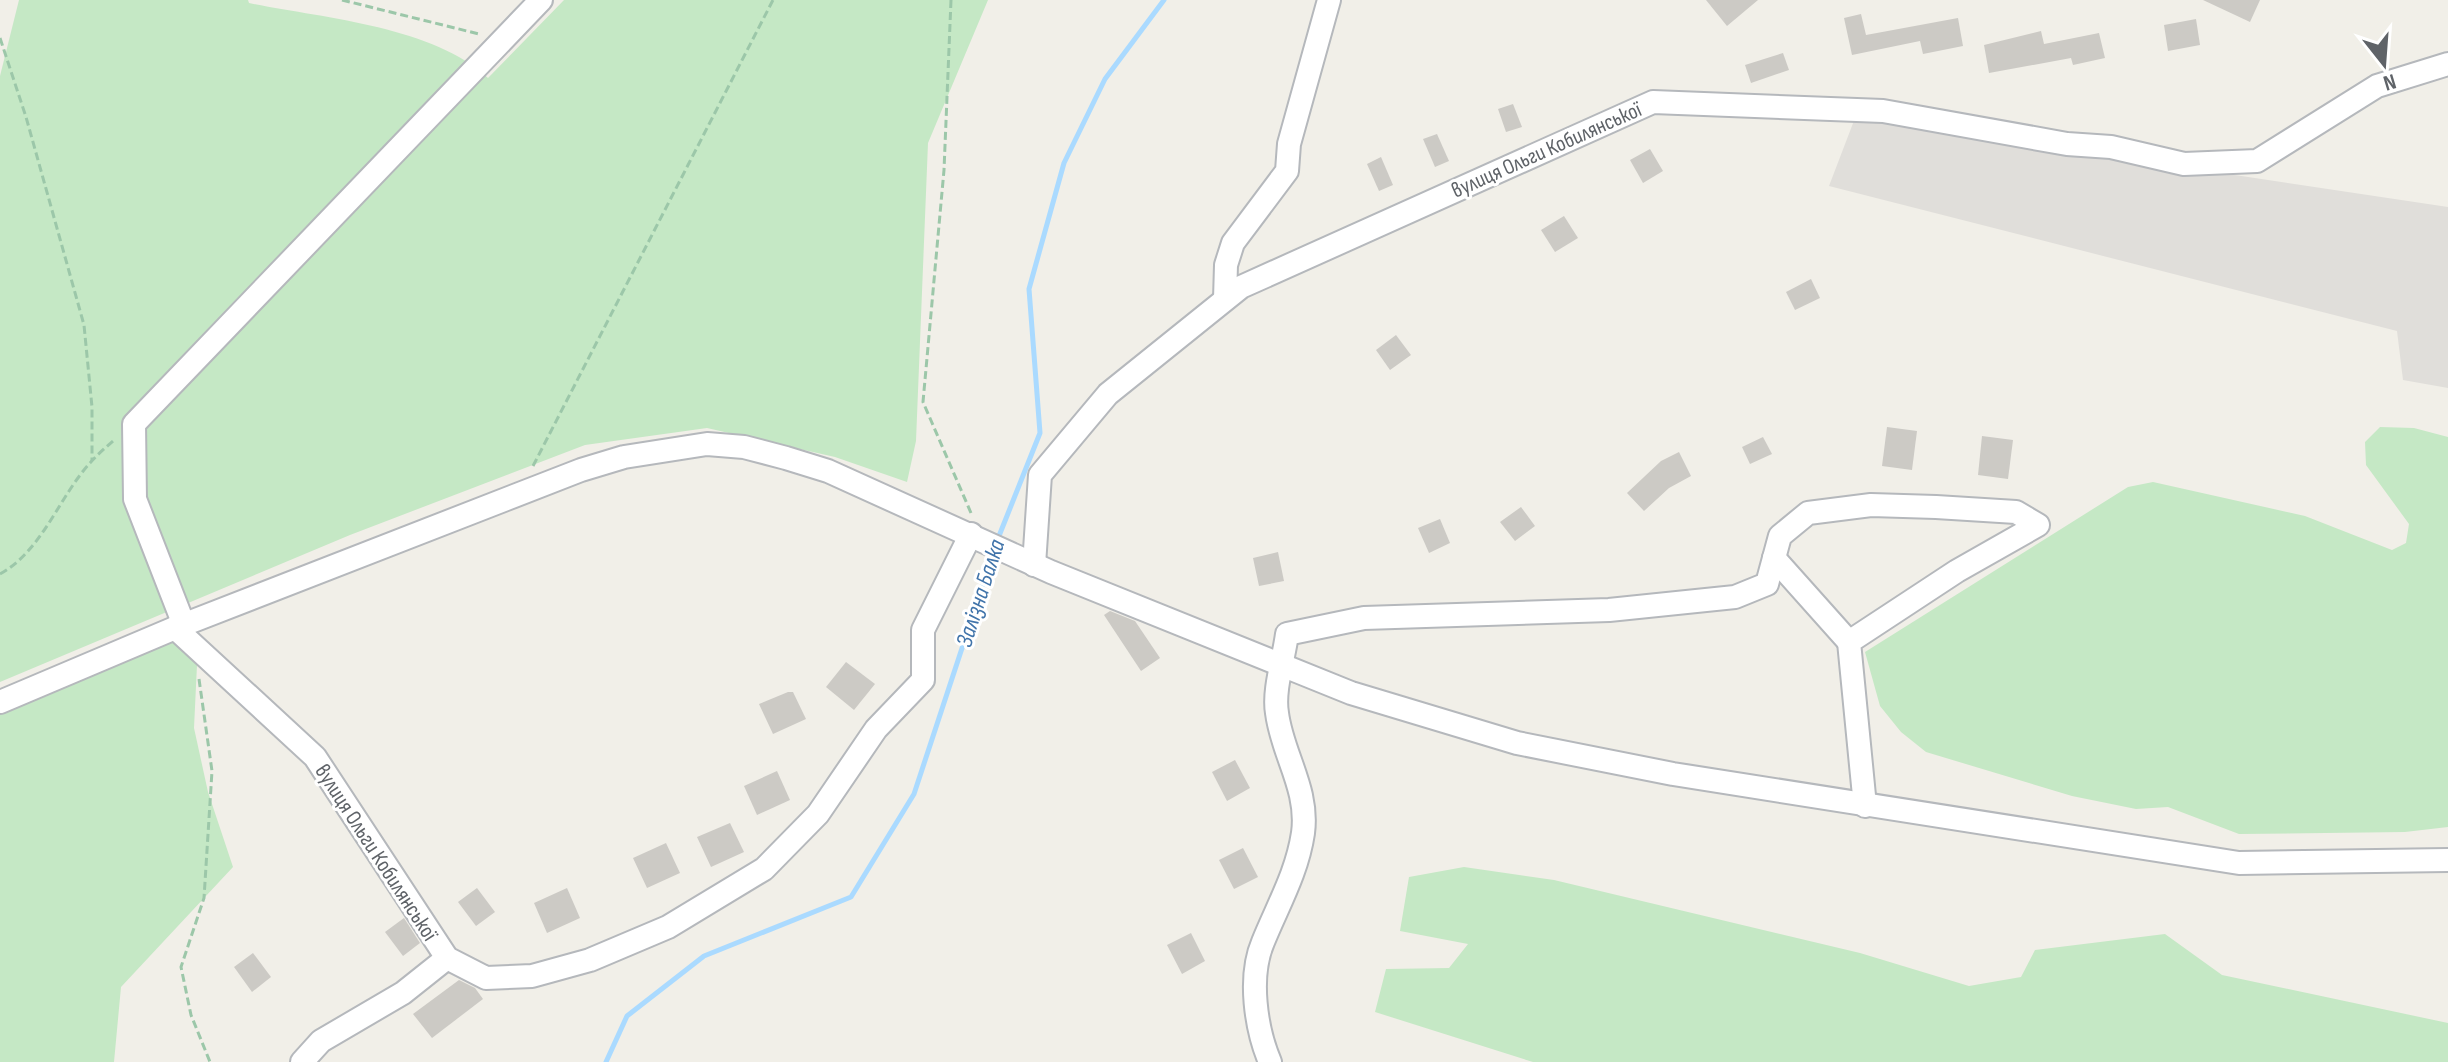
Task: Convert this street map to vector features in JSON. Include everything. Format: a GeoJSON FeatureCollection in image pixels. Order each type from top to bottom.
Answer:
{"type":"FeatureCollection","features":[{"type":"Feature","properties":{"kind":"street"},"geometry":{"type":"LineString","coordinates":[[179,626],[135,499],[134,424],[541,0]]}},
{"type":"Feature","properties":{"kind":"street"},"geometry":{"type":"LineString","coordinates":[[1225,299],[1226,265],[1233,243],[1287,171],[1293,128],[1329,0]]}},
{"type":"Feature","properties":{"kind":"street","name":"вулиця Ольги Кобилянської"},"geometry":{"type":"LineString","coordinates":[[1032,564],[1040,475],[1108,394],[1241,287],[1653,102],[1883,111],[2067,144],[2111,147],[2184,164],[2257,161],[2377,86],[2448,64]]}},
{"type":"Feature","properties":{"kind":"street"},"geometry":{"type":"LineString","coordinates":[[0,702],[179,626],[519,493],[624,457],[707,444],[732,446],[828,471],[1032,564],[1351,693],[1517,743],[1673,774],[1865,806],[2239,863],[2448,860]]}},
{"type":"Feature","properties":{"kind":"street"},"geometry":{"type":"LineString","coordinates":[[1270,1062],[1260,1039],[1256,978],[1261,945],[1290,886],[1303,830],[1300,785],[1276,712],[1287,634],[1364,618],[1609,610],[1735,597],[1767,584],[1780,536],[1808,513],[1871,505],[1936,507],[2016,512],[2038,525],[1957,571],[1849,642]]}},
{"type":"Feature","properties":{"kind":"street","name":"вулиця Ольги Кобилянської"},"geometry":{"type":"LineString","coordinates":[[179,626],[315,757],[447,958],[486,978],[532,976],[590,960],[668,927],[764,869],[818,814],[876,729],[923,680],[923,630],[979,538]]}},
{"type":"Feature","properties":{"kind":"street"},"geometry":{"type":"LineString","coordinates":[[1774,558],[1849,642],[1865,806]]}},
{"type":"Feature","properties":{"kind":"street"},"geometry":{"type":"LineString","coordinates":[[302,1062],[321,1041],[403,993],[447,958]]}},
{"type":"Feature","properties":{"kind":"path"},"geometry":{"type":"LineString","coordinates":[[342,0],[423,18],[502,41]]}},
{"type":"Feature","properties":{"kind":"path"},"geometry":{"type":"LineString","coordinates":[[519,493],[773,0]]}},
{"type":"Feature","properties":{"kind":"path"},"geometry":{"type":"LineString","coordinates":[[951,0],[944,170],[923,402],[979,538]]}},
{"type":"Feature","properties":{"kind":"path"},"geometry":{"type":"LineString","coordinates":[[0,38],[26,117],[84,325],[92,407],[92,461]]}},
{"type":"Feature","properties":{"kind":"path"},"geometry":{"type":"LineString","coordinates":[[0,574],[15,566],[92,461],[134,424]]}},
{"type":"Feature","properties":{"kind":"path"},"geometry":{"type":"LineString","coordinates":[[198,676],[212,771],[204,898],[181,967],[191,1015],[210,1062]]}},
{"type":"Feature","properties":{"kind":"shaded area"},"geometry":{"type":"Polygon","coordinates":[[[1855,118],[2448,207],[2448,388],[2403,380],[2397,331],[1829,186],[1855,118]]]}},
{"type":"Feature","properties":{"kind":"green space"},"geometry":{"type":"Polygon","coordinates":[[[19,0],[248,0],[249,3],[407,35],[465,60],[488,78],[564,0],[988,0],[928,143],[916,441],[907,482],[835,457],[707,428],[585,445],[350,535],[0,682],[0,76],[19,0]]]}},
{"type":"Feature","properties":{"kind":"green space"},"geometry":{"type":"Polygon","coordinates":[[[2380,427],[2414,428],[2448,437],[2448,827],[2405,832],[2239,834],[2168,807],[2136,809],[2072,796],[1926,752],[1901,732],[1880,706],[1865,652],[2128,487],[2153,482],[2305,516],[2392,550],[2406,543],[2409,524],[2366,465],[2365,442],[2380,427]]]}},
{"type":"Feature","properties":{"kind":"green space"},"geometry":{"type":"Polygon","coordinates":[[[172,640],[197,665],[194,728],[208,792],[233,867],[121,987],[114,1062],[0,1062],[0,714],[172,640]]]}},
{"type":"Feature","properties":{"kind":"green space"},"geometry":{"type":"Polygon","coordinates":[[[1464,867],[1554,880],[1860,953],[1969,986],[2021,977],[2035,950],[2165,934],[2222,975],[2448,1023],[2448,1062],[1533,1062],[1375,1012],[1386,969],[1449,968],[1468,944],[1400,931],[1409,877],[1464,867]]]}},
{"type":"Feature","properties":{"kind":"building"},"geometry":{"type":"Polygon","coordinates":[[[1706,0],[1758,0],[1727,26],[1706,0]]]}},
{"type":"Feature","properties":{"kind":"building"},"geometry":{"type":"Polygon","coordinates":[[[2203,0],[2260,0],[2250,22],[2203,0]]]}},
{"type":"Feature","properties":{"kind":"building"},"geometry":{"type":"Polygon","coordinates":[[[1861,14],[1866,35],[1958,18],[1963,46],[1923,54],[1920,41],[1852,55],[1844,18],[1861,14]]]}},
{"type":"Feature","properties":{"kind":"building"},"geometry":{"type":"Polygon","coordinates":[[[2196,19],[2200,45],[2168,51],[2164,25],[2196,19]]]}},
{"type":"Feature","properties":{"kind":"building"},"geometry":{"type":"Polygon","coordinates":[[[2041,31],[2044,44],[2099,33],[2105,58],[2073,65],[2071,58],[1989,73],[1984,45],[2041,31]]]}},
{"type":"Feature","properties":{"kind":"building"},"geometry":{"type":"Polygon","coordinates":[[[1783,53],[1789,70],[1751,83],[1745,65],[1783,53]]]}},
{"type":"Feature","properties":{"kind":"building"},"geometry":{"type":"Polygon","coordinates":[[[1513,104],[1522,127],[1506,132],[1498,109],[1513,104]]]}},
{"type":"Feature","properties":{"kind":"building"},"geometry":{"type":"Polygon","coordinates":[[[1437,134],[1449,161],[1435,167],[1423,139],[1437,134]]]}},
{"type":"Feature","properties":{"kind":"building"},"geometry":{"type":"Polygon","coordinates":[[[1650,149],[1663,171],[1643,183],[1630,160],[1650,149]]]}},
{"type":"Feature","properties":{"kind":"building"},"geometry":{"type":"Polygon","coordinates":[[[1381,157],[1393,185],[1379,191],[1367,164],[1381,157]]]}},
{"type":"Feature","properties":{"kind":"building"},"geometry":{"type":"Polygon","coordinates":[[[1564,216],[1578,238],[1555,252],[1541,230],[1564,216]]]}},
{"type":"Feature","properties":{"kind":"building"},"geometry":{"type":"Polygon","coordinates":[[[1811,279],[1820,298],[1795,310],[1786,292],[1811,279]]]}},
{"type":"Feature","properties":{"kind":"building"},"geometry":{"type":"Polygon","coordinates":[[[1396,335],[1411,355],[1390,370],[1376,350],[1396,335]]]}},
{"type":"Feature","properties":{"kind":"building"},"geometry":{"type":"Polygon","coordinates":[[[1887,427],[1917,431],[1912,470],[1882,466],[1887,427]]]}},
{"type":"Feature","properties":{"kind":"building"},"geometry":{"type":"Polygon","coordinates":[[[1982,436],[2013,440],[2008,479],[1978,475],[1982,436]]]}},
{"type":"Feature","properties":{"kind":"building"},"geometry":{"type":"Polygon","coordinates":[[[1763,437],[1772,454],[1750,464],[1742,447],[1763,437]]]}},
{"type":"Feature","properties":{"kind":"building"},"geometry":{"type":"Polygon","coordinates":[[[1679,452],[1691,476],[1669,488],[1644,511],[1627,493],[1661,461],[1679,452]]]}},
{"type":"Feature","properties":{"kind":"building"},"geometry":{"type":"Polygon","coordinates":[[[1521,507],[1535,526],[1515,541],[1500,522],[1521,507]]]}},
{"type":"Feature","properties":{"kind":"building"},"geometry":{"type":"Polygon","coordinates":[[[1440,519],[1450,543],[1429,553],[1418,528],[1440,519]]]}},
{"type":"Feature","properties":{"kind":"building"},"geometry":{"type":"Polygon","coordinates":[[[1278,552],[1284,581],[1259,586],[1253,558],[1278,552]]]}},
{"type":"Feature","properties":{"kind":"building"},"geometry":{"type":"Polygon","coordinates":[[[1110,611],[1135,621],[1160,658],[1141,671],[1104,615],[1110,611]]]}},
{"type":"Feature","properties":{"kind":"building"},"geometry":{"type":"Polygon","coordinates":[[[846,662],[875,684],[854,710],[826,687],[846,662]]]}},
{"type":"Feature","properties":{"kind":"building"},"geometry":{"type":"Polygon","coordinates":[[[793,692],[806,719],[773,734],[759,704],[793,692]]]}},
{"type":"Feature","properties":{"kind":"building"},"geometry":{"type":"Polygon","coordinates":[[[1235,760],[1250,788],[1227,801],[1212,772],[1235,760]]]}},
{"type":"Feature","properties":{"kind":"building"},"geometry":{"type":"Polygon","coordinates":[[[777,771],[790,800],[757,815],[744,786],[777,771]]]}},
{"type":"Feature","properties":{"kind":"building"},"geometry":{"type":"Polygon","coordinates":[[[730,823],[744,852],[711,867],[697,837],[730,823]]]}},
{"type":"Feature","properties":{"kind":"building"},"geometry":{"type":"Polygon","coordinates":[[[666,843],[680,873],[647,888],[633,858],[666,843]]]}},
{"type":"Feature","properties":{"kind":"building"},"geometry":{"type":"Polygon","coordinates":[[[1243,848],[1258,877],[1234,889],[1219,860],[1243,848]]]}},
{"type":"Feature","properties":{"kind":"building"},"geometry":{"type":"Polygon","coordinates":[[[477,888],[495,912],[476,926],[458,902],[477,888]]]}},
{"type":"Feature","properties":{"kind":"building"},"geometry":{"type":"Polygon","coordinates":[[[567,888],[580,918],[547,933],[534,903],[567,888]]]}},
{"type":"Feature","properties":{"kind":"building"},"geometry":{"type":"Polygon","coordinates":[[[404,918],[420,943],[403,956],[385,932],[404,918]]]}},
{"type":"Feature","properties":{"kind":"building"},"geometry":{"type":"Polygon","coordinates":[[[1191,933],[1205,961],[1182,974],[1167,945],[1191,933]]]}},
{"type":"Feature","properties":{"kind":"building"},"geometry":{"type":"Polygon","coordinates":[[[253,953],[271,977],[252,992],[234,967],[253,953]]]}},
{"type":"Feature","properties":{"kind":"building"},"geometry":{"type":"Polygon","coordinates":[[[459,980],[475,988],[483,999],[432,1038],[413,1014],[459,980]]]}},
{"type":"Feature","properties":{"kind":"waterway","name":"Залізна Балка"},"geometry":{"type":"LineString","coordinates":[[997,541],[1040,433],[1029,289],[1064,163],[1105,79],[1164,0]]}},
{"type":"Feature","properties":{"kind":"waterway","name":"Залізна Балка"},"geometry":{"type":"LineString","coordinates":[[606,1062],[627,1016],[704,956],[851,897],[914,794],[994,551]]}}]}
